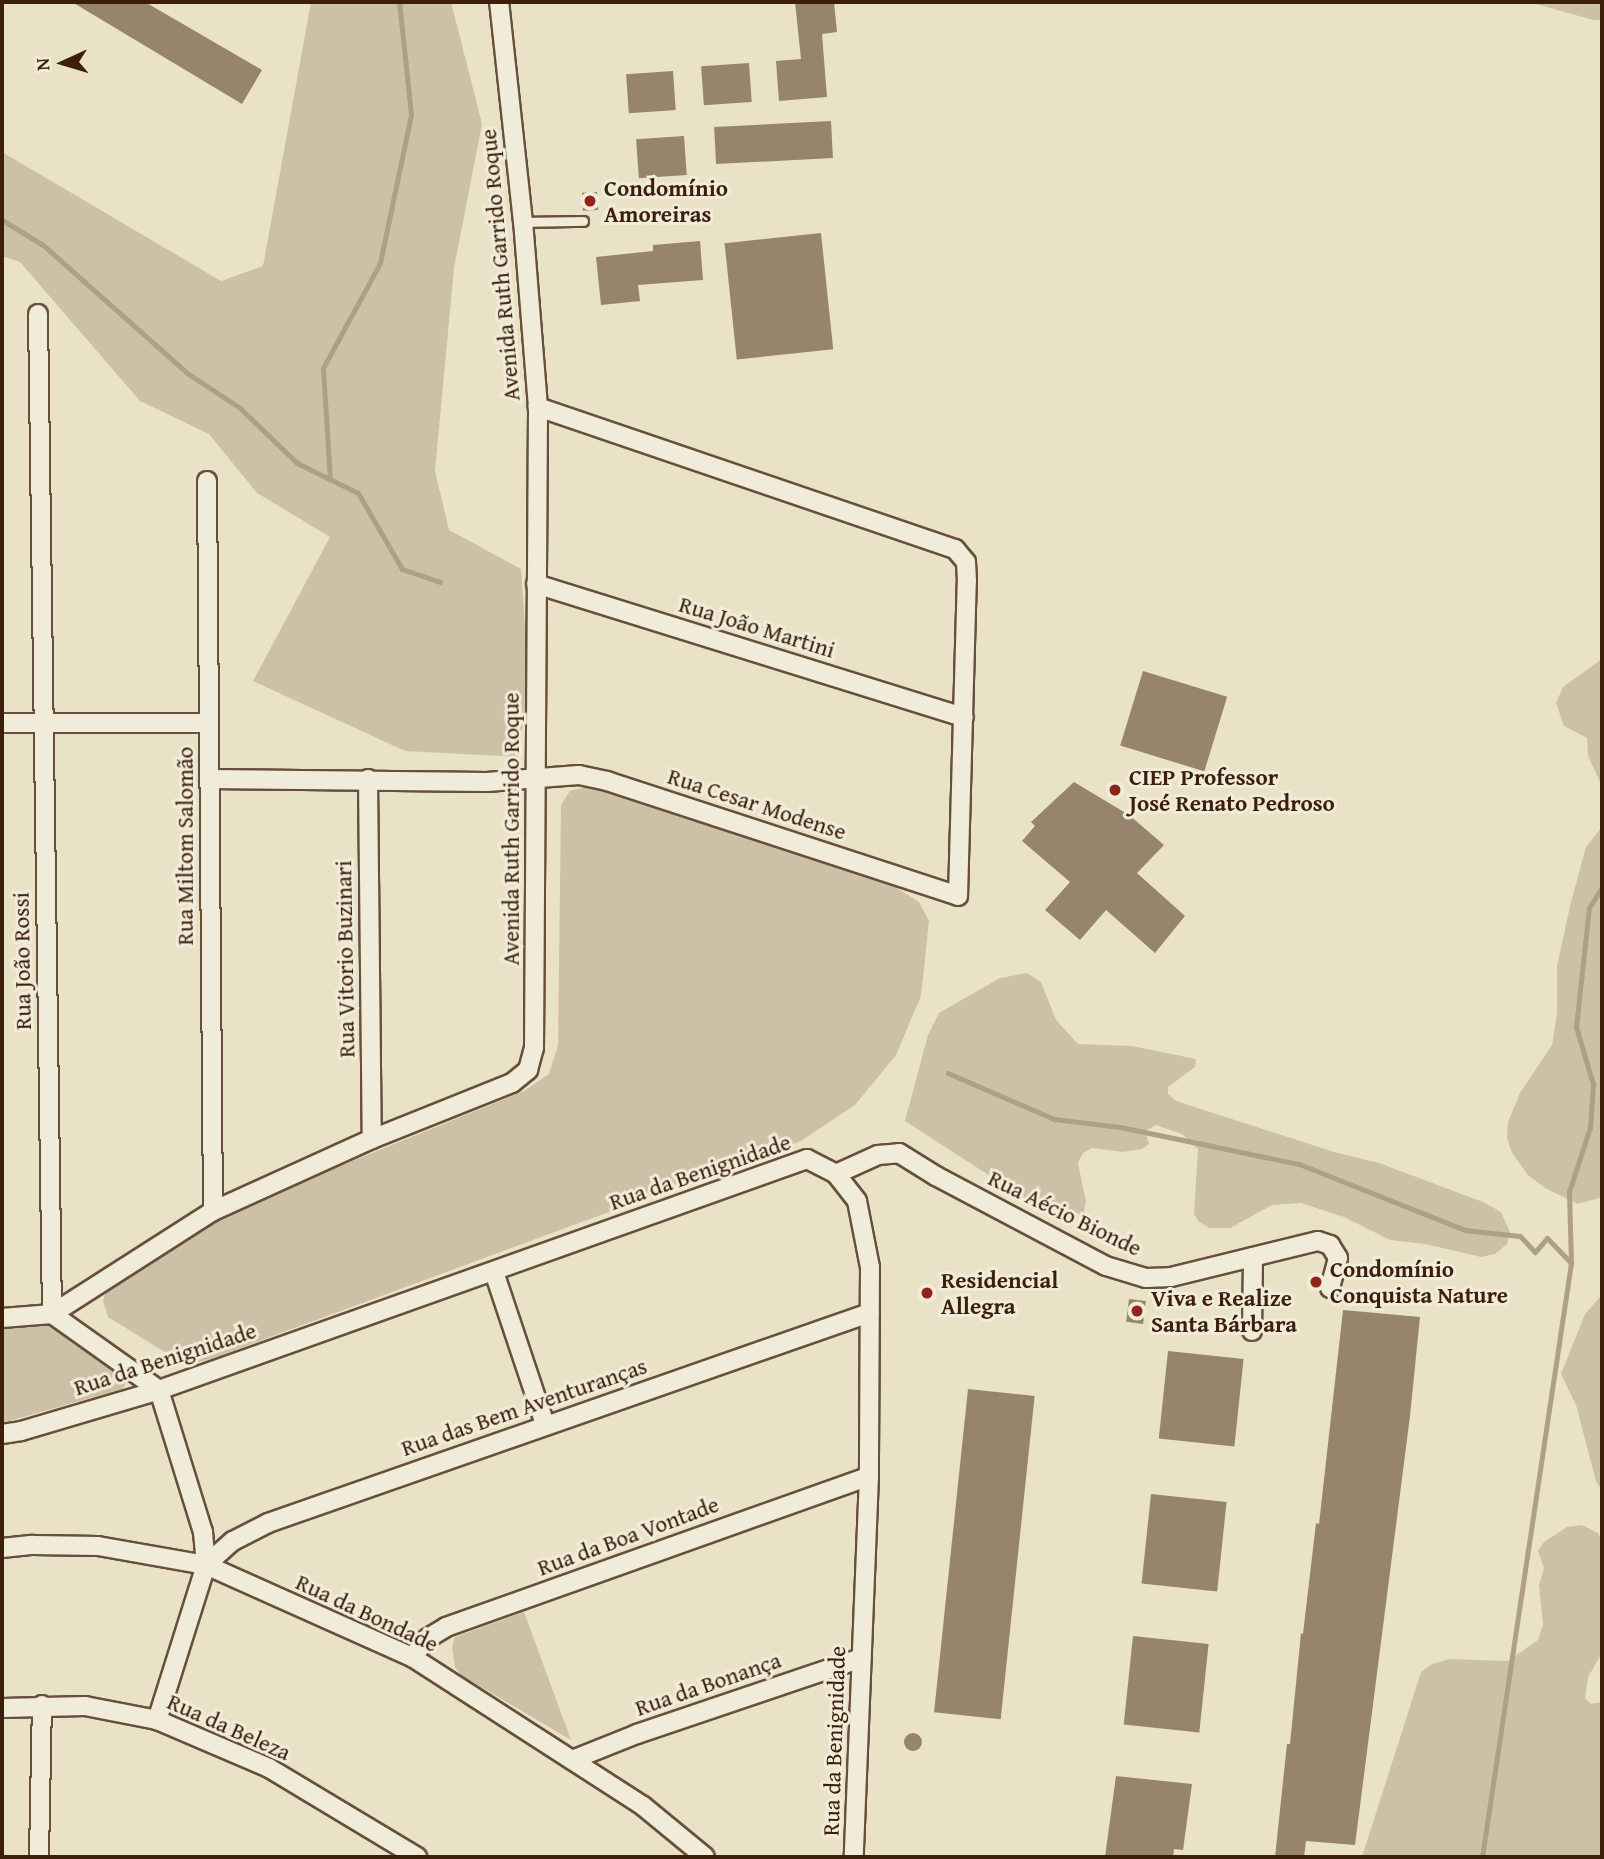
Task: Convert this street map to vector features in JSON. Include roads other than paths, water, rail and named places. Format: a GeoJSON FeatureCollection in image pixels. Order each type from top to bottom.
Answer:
{"type":"FeatureCollection","features":[{"type":"Feature","properties":{"kind":"street","name":"Avenida Ruth Garrido Roque"},"geometry":{"type":"LineString","coordinates":[[2,1318],[52,1314],[213,1210],[372,1139],[512,1083],[527,1070],[534,1048],[538,407],[523,222],[499,2]]}},
{"type":"Feature","properties":{"kind":"street","name":"Rua João Rossi"},"geometry":{"type":"LineString","coordinates":[[38,314],[52,1314]]}},
{"type":"Feature","properties":{"kind":"street"},"geometry":{"type":"LineString","coordinates":[[538,407],[955,549],[966,562],[964,717]]}},
{"type":"Feature","properties":{"kind":"street","name":"Rua Miltom Salomão"},"geometry":{"type":"LineString","coordinates":[[206,481],[213,1210]]}},
{"type":"Feature","properties":{"kind":"street","name":"Rua João Martini"},"geometry":{"type":"LineString","coordinates":[[536,584],[964,717]]}},
{"type":"Feature","properties":{"kind":"street","name":"Rua Cesar Modense"},"geometry":{"type":"LineString","coordinates":[[209,779],[487,782],[579,775],[607,780],[958,896],[964,717]]}},
{"type":"Feature","properties":{"kind":"street"},"geometry":{"type":"LineString","coordinates":[[2,723],[209,723]]}},
{"type":"Feature","properties":{"kind":"street","name":"Rua Vitorio Buzinari"},"geometry":{"type":"LineString","coordinates":[[368,779],[372,1139]]}},
{"type":"Feature","properties":{"kind":"street","name":"Rua Aécio Bionde"},"geometry":{"type":"LineString","coordinates":[[836,1174],[878,1155],[898,1153],[1106,1266],[1146,1278],[1171,1277],[1318,1241],[1330,1245],[1338,1258],[1332,1283]]}},
{"type":"Feature","properties":{"kind":"street","name":"Rua da Benignidade"},"geometry":{"type":"LineString","coordinates":[[2,1434],[21,1432],[159,1390],[807,1159],[836,1174],[857,1201],[870,1267],[869,1476],[854,1857]]}},
{"type":"Feature","properties":{"kind":"street"},"geometry":{"type":"LineString","coordinates":[[1252,1331],[1253,1257]]}},
{"type":"Feature","properties":{"kind":"street"},"geometry":{"type":"LineString","coordinates":[[494,1272],[545,1424]]}},
{"type":"Feature","properties":{"kind":"street","name":"Rua das Bem Aventuranças"},"geometry":{"type":"LineString","coordinates":[[206,1565],[233,1541],[268,1523],[869,1313]]}},
{"type":"Feature","properties":{"kind":"street"},"geometry":{"type":"LineString","coordinates":[[52,1314],[159,1390],[202,1532],[206,1565],[157,1720]]}},
{"type":"Feature","properties":{"kind":"street","name":"Rua da Boa Vontade"},"geometry":{"type":"LineString","coordinates":[[412,1657],[428,1638],[446,1627],[869,1476]]}},
{"type":"Feature","properties":{"kind":"street","name":"Rua da Bondade"},"geometry":{"type":"LineString","coordinates":[[2,1548],[33,1545],[98,1546],[206,1565],[412,1657],[643,1806],[695,1854]]}},
{"type":"Feature","properties":{"kind":"street","name":"Rua da Bonança"},"geometry":{"type":"LineString","coordinates":[[572,1760],[637,1734],[861,1658]]}},
{"type":"Feature","properties":{"kind":"street"},"geometry":{"type":"LineString","coordinates":[[39,1857],[42,1705]]}},
{"type":"Feature","properties":{"kind":"street","name":"Rua da Beleza"},"geometry":{"type":"LineString","coordinates":[[2,1708],[85,1706],[157,1720],[210,1740],[269,1768],[414,1857]]}},
{"type":"Feature","properties":{"kind":"lane"},"geometry":{"type":"LineString","coordinates":[[523,222],[583,221]]}},
{"type":"Feature","properties":{"kind":"waterway"},"geometry":{"type":"LineString","coordinates":[[330,480],[323,368],[380,263],[411,114],[399,2]]}},
{"type":"Feature","properties":{"kind":"waterway"},"geometry":{"type":"LineString","coordinates":[[2,220],[43,245],[187,373],[240,408],[297,463],[358,493],[402,569],[440,582]]}},
{"type":"Feature","properties":{"kind":"waterway"},"geometry":{"type":"LineString","coordinates":[[1482,1857],[1571,1263],[1569,1192],[1590,1127],[1593,1084],[1576,1027],[1589,908],[1602,887]]}},
{"type":"Feature","properties":{"kind":"waterway"},"geometry":{"type":"LineString","coordinates":[[948,1073],[1054,1119],[1120,1127],[1299,1164],[1465,1230],[1520,1236],[1535,1252],[1547,1238],[1570,1262]]}},
{"type":"Feature","properties":{"kind":"place","name":"Condomínio Amoreiras"},"geometry":{"type":"Point","coordinates":[590,201]}},
{"type":"Feature","properties":{"kind":"place","name":"CIEP Professor José Renato Pedroso"},"geometry":{"type":"Point","coordinates":[1115,790]}},
{"type":"Feature","properties":{"kind":"place","name":"Condomínio Conquista Nature"},"geometry":{"type":"Point","coordinates":[1316,1282]}},
{"type":"Feature","properties":{"kind":"place","name":"Residencial Allegra"},"geometry":{"type":"Point","coordinates":[927,1293]}},
{"type":"Feature","properties":{"kind":"place","name":"Viva e Realize Santa Bárbara"},"geometry":{"type":"Point","coordinates":[1137,1311]}}]}
